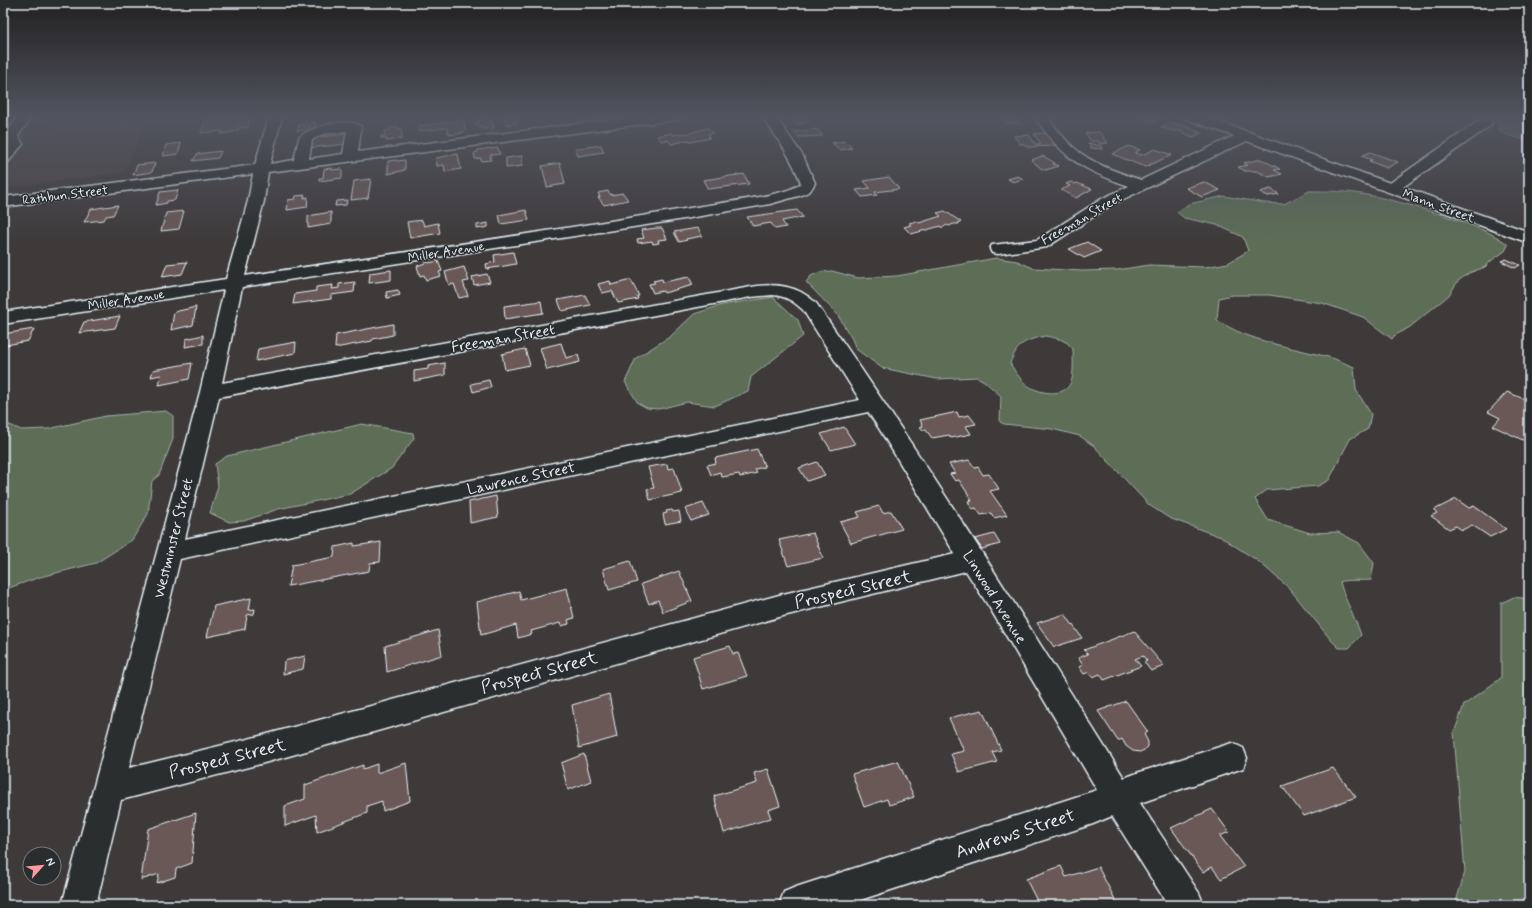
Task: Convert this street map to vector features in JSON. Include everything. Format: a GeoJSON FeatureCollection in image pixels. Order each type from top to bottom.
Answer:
{"type":"FeatureCollection","features":[{"type":"Feature","properties":{"kind":"street","name":"Westminster Street"},"geometry":{"type":"LineString","coordinates":[[79,905],[210,392],[234,283],[256,201],[264,158]]}},
{"type":"Feature","properties":{"kind":"street"},"geometry":{"type":"LineString","coordinates":[[300,164],[301,158]]}},
{"type":"Feature","properties":{"kind":"street","name":"Rathbun Street"},"geometry":{"type":"LineString","coordinates":[[3,202],[347,158]]}},
{"type":"Feature","properties":{"kind":"street","name":"Miller Avenue"},"geometry":{"type":"LineString","coordinates":[[3,318],[770,199],[797,192],[805,188],[808,183],[796,158]]}},
{"type":"Feature","properties":{"kind":"street"},"geometry":{"type":"LineString","coordinates":[[1079,158],[1104,172],[1141,185]]}},
{"type":"Feature","properties":{"kind":"street","name":"Freeman Street"},"geometry":{"type":"LineString","coordinates":[[998,249],[1041,244],[1108,201],[1198,158]]}},
{"type":"Feature","properties":{"kind":"street","name":"Mann Street"},"geometry":{"type":"LineString","coordinates":[[1309,158],[1529,238]]}},
{"type":"Feature","properties":{"kind":"street"},"geometry":{"type":"LineString","coordinates":[[1392,188],[1435,158]]}},
{"type":"Feature","properties":{"kind":"street","name":"Freeman Street"},"geometry":{"type":"LineString","coordinates":[[210,392],[729,296],[773,290],[796,294]]}},
{"type":"Feature","properties":{"kind":"street","name":"Linwood Avenue"},"geometry":{"type":"LineString","coordinates":[[796,294],[810,307],[872,404],[888,425],[972,560],[1000,602],[1118,797],[1187,905]]}},
{"type":"Feature","properties":{"kind":"street","name":"Lawrence Street"},"geometry":{"type":"LineString","coordinates":[[169,552],[872,404]]}},
{"type":"Feature","properties":{"kind":"street","name":"Prospect Street"},"geometry":{"type":"LineString","coordinates":[[108,788],[264,749],[783,605],[972,560]]}},
{"type":"Feature","properties":{"kind":"street","name":"Andrews Street"},"geometry":{"type":"LineString","coordinates":[[796,904],[1093,808],[1140,787],[1232,758]]}},
{"type":"Feature","properties":{"kind":"shaded area"},"geometry":{"type":"Polygon","coordinates":[[[3,158],[131,158],[124,172],[3,189],[3,158]]]}},
{"type":"Feature","properties":{"kind":"green space"},"geometry":{"type":"Polygon","coordinates":[[[1309,191],[1360,194],[1398,202],[1463,222],[1483,230],[1508,245],[1505,251],[1485,267],[1469,273],[1458,281],[1449,295],[1410,327],[1394,336],[1392,339],[1363,317],[1322,303],[1269,295],[1232,295],[1219,298],[1217,320],[1243,334],[1285,347],[1338,360],[1354,367],[1356,390],[1371,414],[1368,429],[1350,439],[1329,480],[1318,486],[1267,490],[1255,499],[1268,520],[1310,533],[1338,532],[1359,543],[1374,563],[1371,580],[1340,582],[1361,635],[1349,648],[1339,648],[1289,588],[1258,561],[1221,537],[1169,518],[1149,505],[1094,446],[1080,436],[1052,429],[1004,424],[1000,422],[1001,396],[984,381],[977,377],[937,379],[882,368],[856,349],[852,339],[837,314],[806,282],[811,276],[820,272],[832,271],[858,278],[897,276],[996,258],[1017,261],[1033,268],[1082,271],[1117,270],[1149,265],[1205,267],[1228,263],[1248,251],[1243,237],[1217,225],[1184,218],[1177,212],[1189,204],[1224,196],[1265,203],[1284,204],[1309,191]],[[1045,336],[1027,341],[1019,347],[1010,363],[1025,384],[1042,392],[1059,392],[1068,387],[1072,379],[1073,349],[1064,341],[1045,336]]]}},
{"type":"Feature","properties":{"kind":"green space"},"geometry":{"type":"Polygon","coordinates":[[[773,297],[798,320],[803,336],[751,377],[748,391],[715,406],[687,402],[659,409],[647,408],[638,403],[625,382],[636,358],[671,336],[694,314],[722,305],[773,297]]]}},
{"type":"Feature","properties":{"kind":"green space"},"geometry":{"type":"Polygon","coordinates":[[[166,411],[173,416],[173,439],[159,475],[152,481],[148,514],[132,540],[96,563],[40,577],[3,590],[3,422],[21,430],[48,429],[106,416],[166,411]]]}},
{"type":"Feature","properties":{"kind":"green space"},"geometry":{"type":"Polygon","coordinates":[[[362,424],[413,433],[414,438],[392,468],[350,494],[278,509],[244,521],[229,522],[210,513],[218,486],[215,464],[227,456],[362,424]]]}},
{"type":"Feature","properties":{"kind":"green space"},"geometry":{"type":"Polygon","coordinates":[[[1514,597],[1529,599],[1529,905],[1455,905],[1465,872],[1454,733],[1464,705],[1501,678],[1501,603],[1514,597]]]}},
{"type":"Feature","properties":{"kind":"building"},"geometry":{"type":"Polygon","coordinates":[[[195,158],[215,158],[193,161],[195,158]]]}},
{"type":"Feature","properties":{"kind":"building"},"geometry":{"type":"Polygon","coordinates":[[[436,158],[459,158],[461,169],[445,172],[444,165],[437,166],[436,158]]]}},
{"type":"Feature","properties":{"kind":"building"},"geometry":{"type":"Polygon","coordinates":[[[481,158],[491,158],[491,160],[481,161],[481,158]]]}},
{"type":"Feature","properties":{"kind":"building"},"geometry":{"type":"Polygon","coordinates":[[[506,158],[522,158],[522,166],[506,168],[506,158]]]}},
{"type":"Feature","properties":{"kind":"building"},"geometry":{"type":"Polygon","coordinates":[[[1047,158],[1055,163],[1053,164],[1059,166],[1046,170],[1042,169],[1031,160],[1047,158]]]}},
{"type":"Feature","properties":{"kind":"building"},"geometry":{"type":"Polygon","coordinates":[[[1123,158],[1164,158],[1145,167],[1123,158]]]}},
{"type":"Feature","properties":{"kind":"building"},"geometry":{"type":"Polygon","coordinates":[[[1368,158],[1388,158],[1398,162],[1387,168],[1369,161],[1372,160],[1368,158]]]}},
{"type":"Feature","properties":{"kind":"building"},"geometry":{"type":"Polygon","coordinates":[[[1261,159],[1280,169],[1274,170],[1282,174],[1269,177],[1257,171],[1245,171],[1238,167],[1248,165],[1244,163],[1261,159]]]}},
{"type":"Feature","properties":{"kind":"building"},"geometry":{"type":"Polygon","coordinates":[[[405,160],[405,170],[388,174],[388,161],[405,160]]]}},
{"type":"Feature","properties":{"kind":"building"},"geometry":{"type":"Polygon","coordinates":[[[155,163],[152,172],[133,175],[137,165],[155,163]]]}},
{"type":"Feature","properties":{"kind":"building"},"geometry":{"type":"Polygon","coordinates":[[[560,163],[565,184],[547,187],[542,166],[560,163]]]}},
{"type":"Feature","properties":{"kind":"building"},"geometry":{"type":"Polygon","coordinates":[[[332,168],[332,170],[342,169],[342,178],[319,181],[319,178],[323,178],[324,169],[332,168]]]}},
{"type":"Feature","properties":{"kind":"building"},"geometry":{"type":"Polygon","coordinates":[[[744,174],[749,184],[708,189],[703,180],[744,174]]]}},
{"type":"Feature","properties":{"kind":"building"},"geometry":{"type":"Polygon","coordinates":[[[1018,176],[1023,179],[1013,182],[1008,179],[1018,176]]]}},
{"type":"Feature","properties":{"kind":"building"},"geometry":{"type":"Polygon","coordinates":[[[889,177],[899,189],[875,192],[877,195],[862,197],[856,190],[870,188],[864,181],[889,177]]]}},
{"type":"Feature","properties":{"kind":"building"},"geometry":{"type":"Polygon","coordinates":[[[371,179],[368,198],[351,200],[354,181],[371,179]]]}},
{"type":"Feature","properties":{"kind":"building"},"geometry":{"type":"Polygon","coordinates":[[[1071,182],[1092,189],[1076,198],[1061,190],[1070,186],[1066,184],[1071,182]]]}},
{"type":"Feature","properties":{"kind":"building"},"geometry":{"type":"Polygon","coordinates":[[[1204,182],[1220,190],[1202,197],[1186,188],[1204,182]]]}},
{"type":"Feature","properties":{"kind":"building"},"geometry":{"type":"Polygon","coordinates":[[[1271,189],[1279,194],[1268,196],[1260,192],[1271,189]]]}},
{"type":"Feature","properties":{"kind":"building"},"geometry":{"type":"Polygon","coordinates":[[[178,190],[175,200],[156,205],[160,192],[178,190]]]}},
{"type":"Feature","properties":{"kind":"building"},"geometry":{"type":"Polygon","coordinates":[[[608,191],[611,195],[623,193],[628,200],[604,205],[598,197],[600,197],[598,193],[608,191]]]}},
{"type":"Feature","properties":{"kind":"building"},"geometry":{"type":"Polygon","coordinates":[[[305,195],[304,198],[308,197],[307,207],[287,210],[288,200],[295,199],[296,196],[305,195]]]}},
{"type":"Feature","properties":{"kind":"building"},"geometry":{"type":"Polygon","coordinates":[[[347,200],[346,205],[335,206],[336,201],[347,200]]]}},
{"type":"Feature","properties":{"kind":"building"},"geometry":{"type":"Polygon","coordinates":[[[118,205],[113,215],[106,216],[104,220],[84,222],[91,209],[118,205]]]}},
{"type":"Feature","properties":{"kind":"building"},"geometry":{"type":"Polygon","coordinates":[[[526,210],[529,220],[501,224],[499,215],[526,210]]]}},
{"type":"Feature","properties":{"kind":"building"},"geometry":{"type":"Polygon","coordinates":[[[797,210],[803,217],[782,221],[786,227],[775,229],[771,223],[753,226],[747,217],[797,210]]]}},
{"type":"Feature","properties":{"kind":"building"},"geometry":{"type":"Polygon","coordinates":[[[184,211],[179,229],[161,231],[166,213],[184,211]]]}},
{"type":"Feature","properties":{"kind":"building"},"geometry":{"type":"Polygon","coordinates":[[[945,211],[961,222],[958,223],[959,224],[947,225],[942,228],[941,226],[911,234],[904,227],[911,225],[909,223],[917,221],[919,223],[941,216],[937,213],[945,211]]]}},
{"type":"Feature","properties":{"kind":"building"},"geometry":{"type":"Polygon","coordinates":[[[331,212],[331,224],[308,228],[308,216],[331,212]]]}},
{"type":"Feature","properties":{"kind":"building"},"geometry":{"type":"Polygon","coordinates":[[[422,220],[424,226],[438,223],[440,233],[410,238],[407,222],[422,220]]]}},
{"type":"Feature","properties":{"kind":"building"},"geometry":{"type":"Polygon","coordinates":[[[488,223],[488,227],[477,229],[477,225],[488,223]]]}},
{"type":"Feature","properties":{"kind":"building"},"geometry":{"type":"Polygon","coordinates":[[[662,228],[667,239],[658,240],[659,243],[653,244],[652,241],[638,243],[637,239],[644,238],[641,230],[662,228]]]}},
{"type":"Feature","properties":{"kind":"building"},"geometry":{"type":"Polygon","coordinates":[[[698,228],[702,236],[679,242],[674,232],[698,228]]]}},
{"type":"Feature","properties":{"kind":"building"},"geometry":{"type":"Polygon","coordinates":[[[1087,242],[1101,251],[1084,258],[1069,249],[1087,242]]]}},
{"type":"Feature","properties":{"kind":"building"},"geometry":{"type":"Polygon","coordinates":[[[513,252],[516,264],[487,269],[486,264],[495,262],[494,255],[513,252]]]}},
{"type":"Feature","properties":{"kind":"building"},"geometry":{"type":"Polygon","coordinates":[[[1506,259],[1520,265],[1515,268],[1501,261],[1506,259]]]}},
{"type":"Feature","properties":{"kind":"building"},"geometry":{"type":"Polygon","coordinates":[[[438,261],[442,271],[439,272],[441,276],[426,280],[424,275],[420,276],[417,266],[428,262],[438,261]]]}},
{"type":"Feature","properties":{"kind":"building"},"geometry":{"type":"Polygon","coordinates":[[[187,262],[182,274],[162,277],[167,264],[187,262]]]}},
{"type":"Feature","properties":{"kind":"building"},"geometry":{"type":"Polygon","coordinates":[[[464,267],[469,281],[463,282],[468,296],[459,298],[454,284],[449,285],[445,272],[464,267]]]}},
{"type":"Feature","properties":{"kind":"building"},"geometry":{"type":"Polygon","coordinates":[[[391,270],[391,280],[369,283],[370,273],[391,270]]]}},
{"type":"Feature","properties":{"kind":"building"},"geometry":{"type":"Polygon","coordinates":[[[487,274],[490,282],[474,285],[472,277],[487,274]]]}},
{"type":"Feature","properties":{"kind":"building"},"geometry":{"type":"Polygon","coordinates":[[[689,277],[693,285],[664,293],[663,291],[653,293],[649,284],[655,283],[653,281],[662,279],[663,282],[689,277]]]}},
{"type":"Feature","properties":{"kind":"building"},"geometry":{"type":"Polygon","coordinates":[[[631,280],[639,296],[637,296],[638,299],[618,303],[612,291],[602,293],[598,284],[610,281],[611,285],[631,280]]]}},
{"type":"Feature","properties":{"kind":"building"},"geometry":{"type":"Polygon","coordinates":[[[355,282],[354,292],[331,295],[331,299],[293,304],[295,294],[316,291],[316,287],[333,285],[332,289],[339,288],[339,284],[355,282]]]}},
{"type":"Feature","properties":{"kind":"building"},"geometry":{"type":"Polygon","coordinates":[[[398,290],[400,295],[387,298],[386,292],[398,290]]]}},
{"type":"Feature","properties":{"kind":"building"},"geometry":{"type":"Polygon","coordinates":[[[585,295],[590,305],[562,311],[558,300],[585,295]]]}},
{"type":"Feature","properties":{"kind":"building"},"geometry":{"type":"Polygon","coordinates":[[[541,301],[543,313],[505,319],[504,306],[541,301]]]}},
{"type":"Feature","properties":{"kind":"building"},"geometry":{"type":"Polygon","coordinates":[[[196,307],[193,325],[171,330],[174,312],[196,307]]]}},
{"type":"Feature","properties":{"kind":"building"},"geometry":{"type":"Polygon","coordinates":[[[120,316],[115,328],[79,333],[84,322],[120,316]]]}},
{"type":"Feature","properties":{"kind":"building"},"geometry":{"type":"Polygon","coordinates":[[[393,324],[393,335],[373,339],[372,341],[335,348],[336,335],[393,324]]]}},
{"type":"Feature","properties":{"kind":"building"},"geometry":{"type":"Polygon","coordinates":[[[34,329],[28,341],[6,345],[3,352],[3,334],[34,329]]]}},
{"type":"Feature","properties":{"kind":"building"},"geometry":{"type":"Polygon","coordinates":[[[203,335],[203,344],[185,347],[186,339],[203,335]]]}},
{"type":"Feature","properties":{"kind":"building"},"geometry":{"type":"Polygon","coordinates":[[[296,342],[295,353],[256,361],[258,349],[296,342]]]}},
{"type":"Feature","properties":{"kind":"building"},"geometry":{"type":"Polygon","coordinates":[[[561,343],[566,358],[578,355],[580,362],[547,370],[540,348],[561,343]]]}},
{"type":"Feature","properties":{"kind":"building"},"geometry":{"type":"Polygon","coordinates":[[[525,349],[530,365],[505,370],[502,354],[525,349]]]}},
{"type":"Feature","properties":{"kind":"building"},"geometry":{"type":"Polygon","coordinates":[[[192,363],[189,379],[159,385],[161,375],[151,377],[153,370],[192,363]]]}},
{"type":"Feature","properties":{"kind":"building"},"geometry":{"type":"Polygon","coordinates":[[[445,363],[445,375],[414,381],[414,371],[428,369],[428,366],[445,363]]]}},
{"type":"Feature","properties":{"kind":"building"},"geometry":{"type":"Polygon","coordinates":[[[489,380],[491,387],[473,392],[471,384],[489,380]]]}},
{"type":"Feature","properties":{"kind":"building"},"geometry":{"type":"Polygon","coordinates":[[[1507,392],[1529,401],[1529,439],[1527,442],[1493,426],[1500,418],[1488,412],[1507,392]]]}},
{"type":"Feature","properties":{"kind":"building"},"geometry":{"type":"Polygon","coordinates":[[[957,412],[959,417],[969,415],[976,424],[966,426],[971,434],[951,438],[949,435],[932,438],[926,430],[923,430],[920,427],[923,426],[920,420],[957,412]]]}},
{"type":"Feature","properties":{"kind":"building"},"geometry":{"type":"Polygon","coordinates":[[[844,427],[855,444],[831,450],[821,434],[844,427]]]}},
{"type":"Feature","properties":{"kind":"building"},"geometry":{"type":"Polygon","coordinates":[[[757,449],[765,467],[755,469],[757,473],[740,477],[739,474],[722,477],[720,472],[711,475],[707,465],[716,463],[715,458],[757,449]]]}},
{"type":"Feature","properties":{"kind":"building"},"geometry":{"type":"Polygon","coordinates":[[[969,460],[975,468],[978,467],[983,475],[989,474],[999,489],[990,491],[1007,515],[994,518],[991,513],[981,515],[976,508],[972,509],[968,501],[972,500],[959,480],[955,481],[950,474],[955,473],[949,464],[969,460]]]}},
{"type":"Feature","properties":{"kind":"building"},"geometry":{"type":"Polygon","coordinates":[[[817,462],[825,475],[807,481],[799,468],[817,462]]]}},
{"type":"Feature","properties":{"kind":"building"},"geometry":{"type":"Polygon","coordinates":[[[667,464],[668,469],[674,468],[682,493],[650,500],[647,489],[654,488],[648,467],[667,464]]]}},
{"type":"Feature","properties":{"kind":"building"},"geometry":{"type":"Polygon","coordinates":[[[496,496],[498,517],[470,523],[469,502],[496,496]]]}},
{"type":"Feature","properties":{"kind":"building"},"geometry":{"type":"Polygon","coordinates":[[[1456,499],[1469,508],[1474,506],[1506,529],[1490,537],[1472,525],[1462,530],[1456,526],[1449,529],[1431,516],[1437,513],[1434,510],[1456,499]]]}},
{"type":"Feature","properties":{"kind":"building"},"geometry":{"type":"Polygon","coordinates":[[[703,503],[709,515],[691,521],[685,509],[703,503]]]}},
{"type":"Feature","properties":{"kind":"building"},"geometry":{"type":"Polygon","coordinates":[[[879,506],[883,513],[891,511],[902,529],[851,543],[840,522],[860,517],[857,512],[879,506]]]}},
{"type":"Feature","properties":{"kind":"building"},"geometry":{"type":"Polygon","coordinates":[[[672,510],[673,512],[679,511],[681,521],[665,524],[663,514],[667,513],[666,511],[672,510]]]}},
{"type":"Feature","properties":{"kind":"building"},"geometry":{"type":"Polygon","coordinates":[[[813,533],[823,558],[788,566],[779,540],[813,533]]]}},
{"type":"Feature","properties":{"kind":"building"},"geometry":{"type":"Polygon","coordinates":[[[994,534],[1000,544],[982,549],[975,539],[994,534]]]}},
{"type":"Feature","properties":{"kind":"building"},"geometry":{"type":"Polygon","coordinates":[[[381,542],[380,562],[370,563],[369,571],[288,586],[292,565],[334,557],[335,547],[354,543],[354,546],[381,542]]]}},
{"type":"Feature","properties":{"kind":"building"},"geometry":{"type":"Polygon","coordinates":[[[630,561],[637,582],[609,590],[603,569],[630,561]]]}},
{"type":"Feature","properties":{"kind":"building"},"geometry":{"type":"Polygon","coordinates":[[[679,571],[692,601],[663,612],[658,600],[649,604],[641,584],[679,571]]]}},
{"type":"Feature","properties":{"kind":"building"},"geometry":{"type":"Polygon","coordinates":[[[567,588],[574,618],[568,620],[569,624],[561,626],[560,623],[531,631],[532,634],[518,638],[516,625],[481,635],[477,602],[519,591],[521,600],[567,588]]]}},
{"type":"Feature","properties":{"kind":"building"},"geometry":{"type":"Polygon","coordinates":[[[251,598],[249,610],[255,609],[254,614],[247,615],[245,629],[207,637],[214,606],[251,598]]]}},
{"type":"Feature","properties":{"kind":"building"},"geometry":{"type":"Polygon","coordinates":[[[1065,614],[1082,638],[1054,647],[1037,623],[1065,614]]]}},
{"type":"Feature","properties":{"kind":"building"},"geometry":{"type":"Polygon","coordinates":[[[438,630],[442,655],[387,672],[385,646],[438,630]]]}},
{"type":"Feature","properties":{"kind":"building"},"geometry":{"type":"Polygon","coordinates":[[[1134,631],[1164,666],[1151,671],[1144,662],[1147,661],[1143,656],[1135,659],[1141,666],[1104,680],[1100,674],[1093,677],[1089,672],[1084,674],[1079,667],[1083,665],[1078,658],[1088,654],[1084,650],[1134,631]]]}},
{"type":"Feature","properties":{"kind":"building"},"geometry":{"type":"Polygon","coordinates":[[[730,646],[733,654],[738,653],[747,676],[703,689],[693,657],[730,646]]]}},
{"type":"Feature","properties":{"kind":"building"},"geometry":{"type":"Polygon","coordinates":[[[305,656],[303,669],[283,674],[284,661],[305,656]]]}},
{"type":"Feature","properties":{"kind":"building"},"geometry":{"type":"Polygon","coordinates":[[[609,694],[617,737],[579,748],[572,705],[609,694]]]}},
{"type":"Feature","properties":{"kind":"building"},"geometry":{"type":"Polygon","coordinates":[[[1126,701],[1148,732],[1144,734],[1148,742],[1148,746],[1140,752],[1133,751],[1126,746],[1122,739],[1118,741],[1098,711],[1126,701]]]}},
{"type":"Feature","properties":{"kind":"building"},"geometry":{"type":"Polygon","coordinates":[[[982,710],[1001,750],[992,752],[997,762],[959,772],[951,754],[964,751],[949,718],[982,710]]]}},
{"type":"Feature","properties":{"kind":"building"},"geometry":{"type":"Polygon","coordinates":[[[584,754],[591,781],[568,790],[561,763],[584,754]]]}},
{"type":"Feature","properties":{"kind":"building"},"geometry":{"type":"Polygon","coordinates":[[[898,761],[914,797],[889,805],[887,799],[864,807],[852,774],[898,761]]]}},
{"type":"Feature","properties":{"kind":"building"},"geometry":{"type":"Polygon","coordinates":[[[406,763],[410,801],[383,811],[382,801],[367,806],[367,813],[317,832],[316,815],[285,826],[285,806],[305,799],[305,785],[363,765],[363,769],[377,764],[377,773],[406,763]]]}},
{"type":"Feature","properties":{"kind":"building"},"geometry":{"type":"Polygon","coordinates":[[[1333,768],[1356,797],[1304,816],[1282,786],[1333,768]]]}},
{"type":"Feature","properties":{"kind":"building"},"geometry":{"type":"Polygon","coordinates":[[[768,769],[780,806],[768,810],[771,818],[724,833],[714,796],[757,783],[754,773],[768,769]]]}},
{"type":"Feature","properties":{"kind":"building"},"geometry":{"type":"Polygon","coordinates":[[[1212,809],[1229,832],[1220,836],[1244,867],[1221,879],[1212,867],[1203,872],[1171,828],[1212,809]]]}},
{"type":"Feature","properties":{"kind":"building"},"geometry":{"type":"Polygon","coordinates":[[[196,813],[192,863],[176,869],[175,877],[157,883],[159,874],[141,880],[148,829],[196,813]]]}},
{"type":"Feature","properties":{"kind":"building"},"geometry":{"type":"Polygon","coordinates":[[[1061,866],[1066,877],[1098,867],[1118,905],[1039,905],[1026,879],[1061,866]]]}},
{"type":"Feature","properties":{"kind":"building"},"geometry":{"type":"Polygon","coordinates":[[[982,898],[985,905],[964,905],[982,898]]]}}]}
